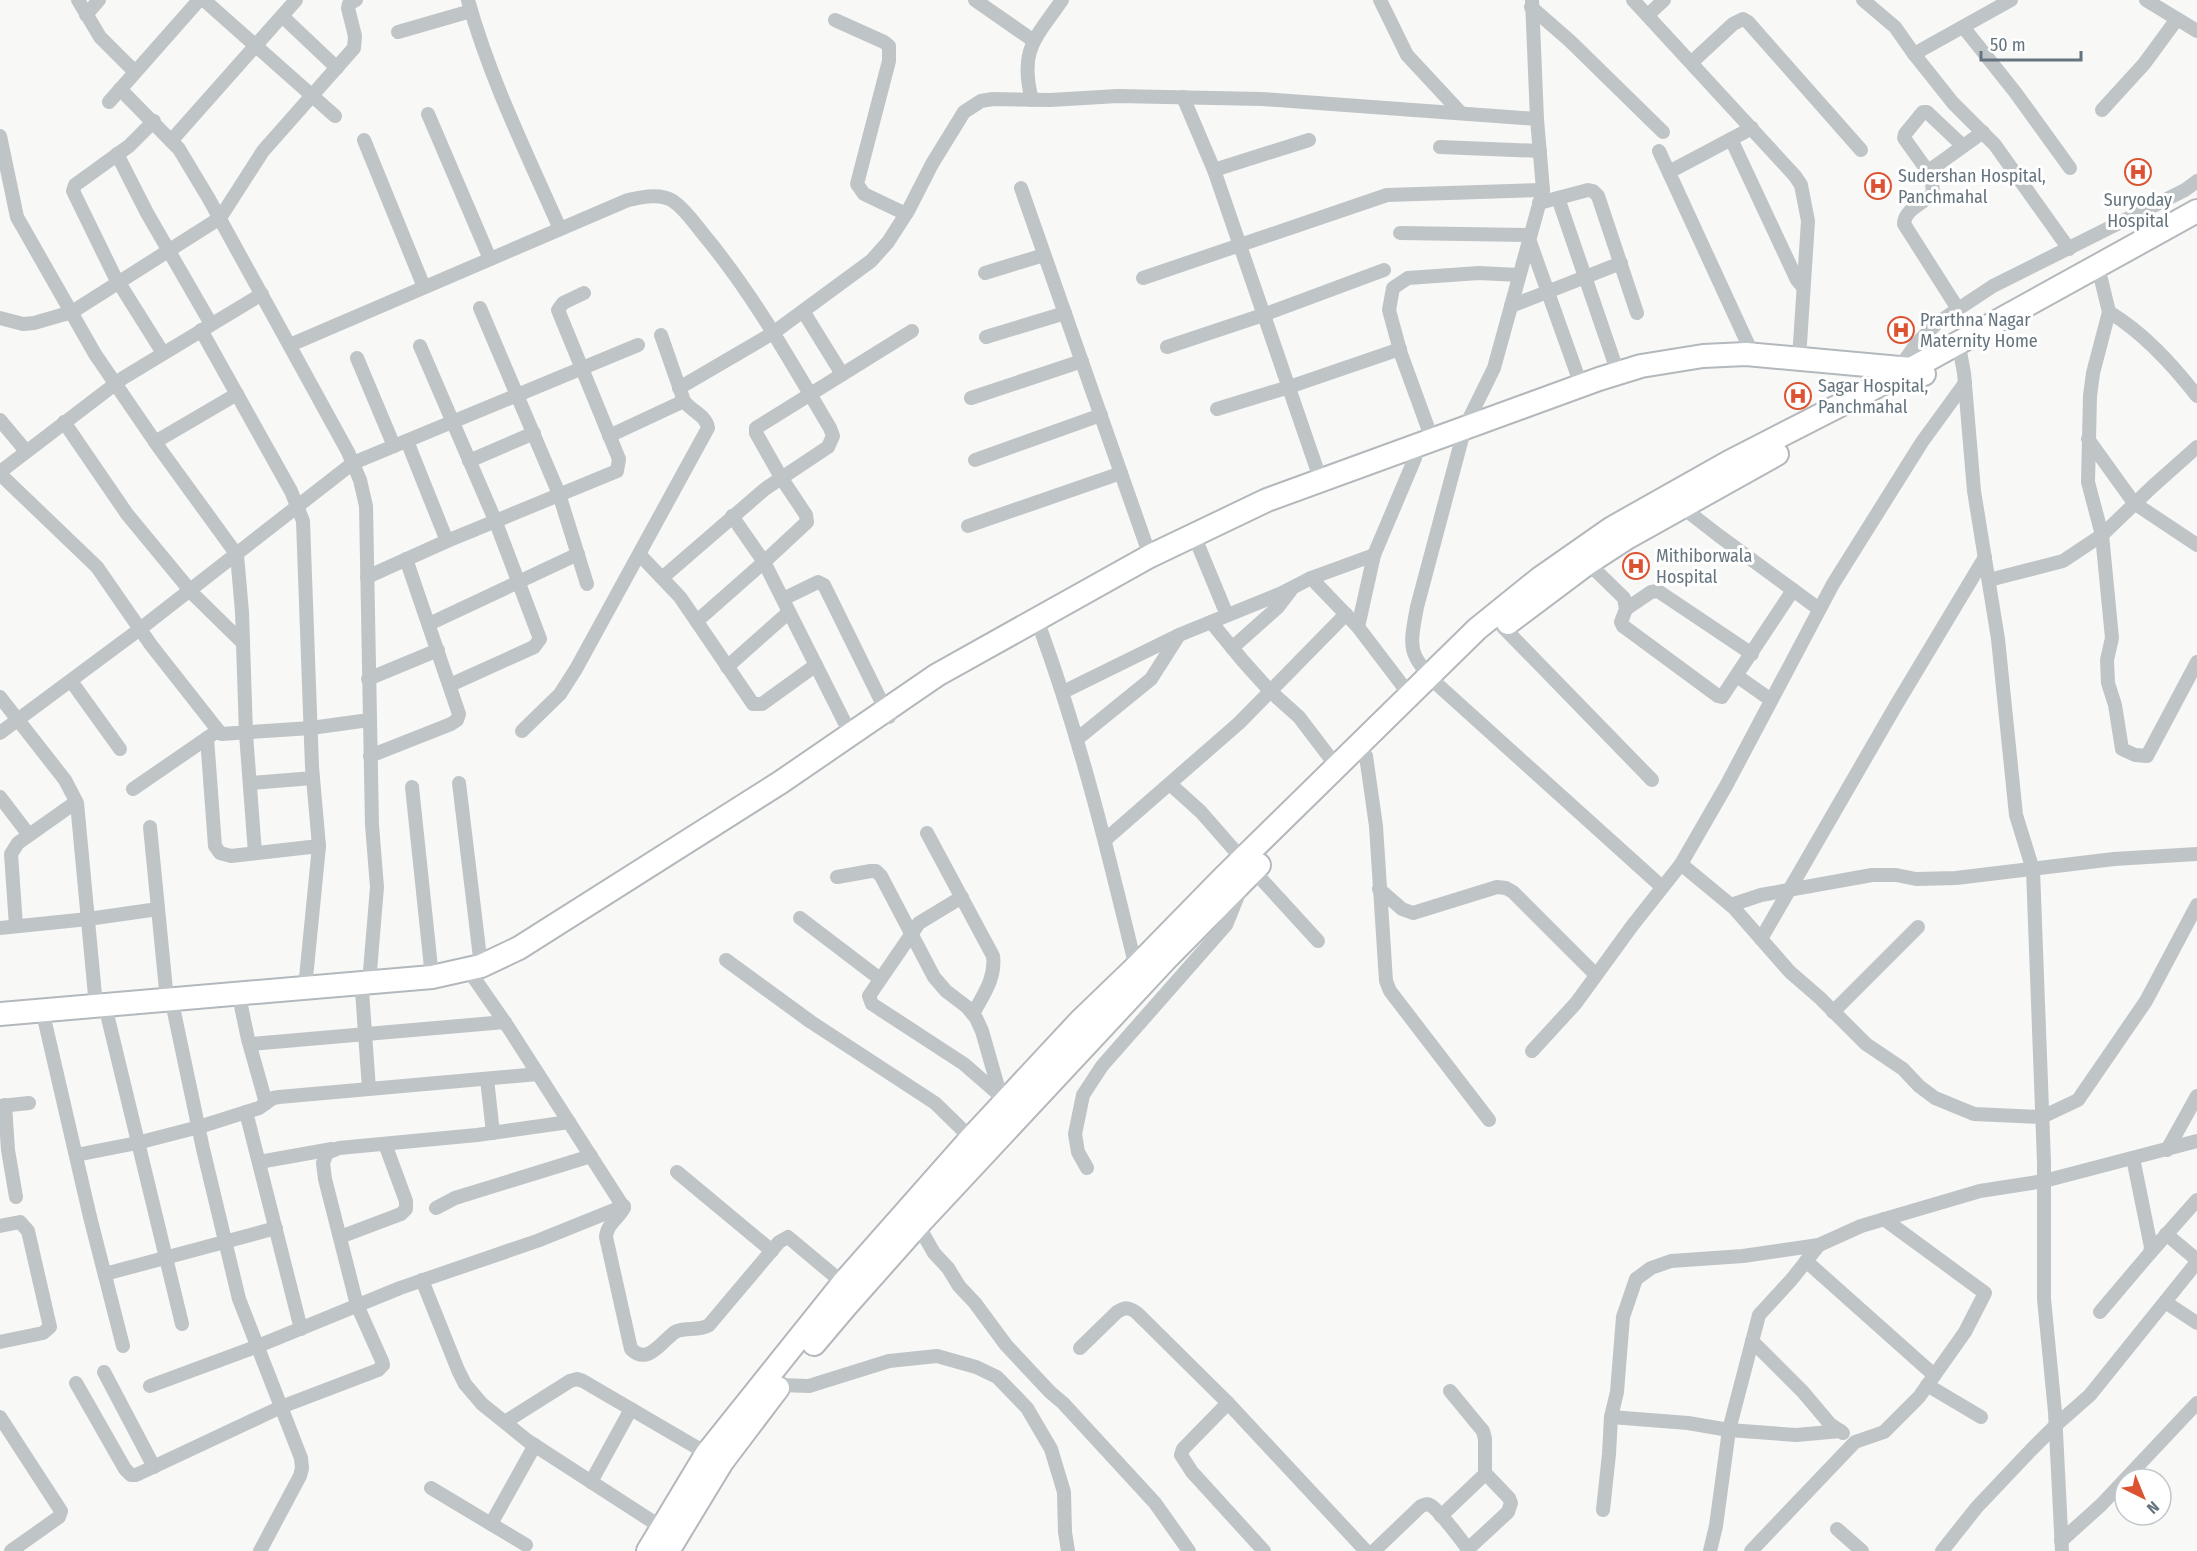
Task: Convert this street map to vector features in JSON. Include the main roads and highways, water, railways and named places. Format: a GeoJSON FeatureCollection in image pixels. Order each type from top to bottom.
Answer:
{"type":"FeatureCollection","features":[{"type":"Feature","properties":{"kind":"main road"},"geometry":{"type":"LineString","coordinates":[[1960,348],[2197,211]]}},
{"type":"Feature","properties":{"kind":"main road"},"geometry":{"type":"LineString","coordinates":[[1014,1105],[1096,1036],[1139,977],[1201,902],[1247,870],[1366,756],[1434,681],[1477,629],[1539,579],[1612,528],[1729,462],[2101,279],[2197,229]]}},
{"type":"Feature","properties":{"kind":"main road"},"geometry":{"type":"LineString","coordinates":[[990,651],[1040,628],[1198,545],[1292,504],[1415,458],[1464,434],[1581,385],[1617,373],[1641,366],[1703,356],[1753,355],[1799,359],[1903,376]]}},
{"type":"Feature","properties":{"kind":"main road"},"geometry":{"type":"LineString","coordinates":[[365,987],[426,985],[477,972],[517,958],[785,794],[888,715],[916,689],[990,651],[1150,556],[1267,500],[1432,439],[1464,434],[1639,377],[1689,367],[1728,363],[1903,376]]}},
{"type":"Feature","properties":{"kind":"main road"},"geometry":{"type":"LineString","coordinates":[[715,1458],[918,1226],[1080,1021],[1185,939],[1337,767],[1409,694],[1434,681],[1588,563],[1903,376]]}},
{"type":"Feature","properties":{"kind":"main road"},"geometry":{"type":"LineString","coordinates":[[170,1004],[240,1001],[477,972],[519,948],[782,782],[851,735],[888,715]]}},
{"type":"Feature","properties":{"kind":"main road"},"geometry":{"type":"LineString","coordinates":[[0,1014],[101,1010],[305,988],[335,990]]}},
{"type":"Feature","properties":{"kind":"main road"},"geometry":{"type":"LineString","coordinates":[[0,1023],[101,1010]]}},
{"type":"Feature","properties":{"kind":"main road"},"geometry":{"type":"LineString","coordinates":[[648,1551],[669,1538],[715,1458],[843,1283],[979,1146]]}},
{"type":"Feature","properties":{"kind":"place","name":"Suryoday Hospital"},"geometry":{"type":"Point","coordinates":[2138,172]}},
{"type":"Feature","properties":{"kind":"place","name":"Sudershan Hospital, Panchmahal"},"geometry":{"type":"Point","coordinates":[1878,186]}},
{"type":"Feature","properties":{"kind":"place","name":"Prarthna Nagar Maternity Home"},"geometry":{"type":"Point","coordinates":[1901,330]}},
{"type":"Feature","properties":{"kind":"place","name":"Sagar Hospital, Panchmahal"},"geometry":{"type":"Point","coordinates":[1798,396]}},
{"type":"Feature","properties":{"kind":"place","name":"Mithiborwala Hospital"},"geometry":{"type":"Point","coordinates":[1636,566]}}]}
